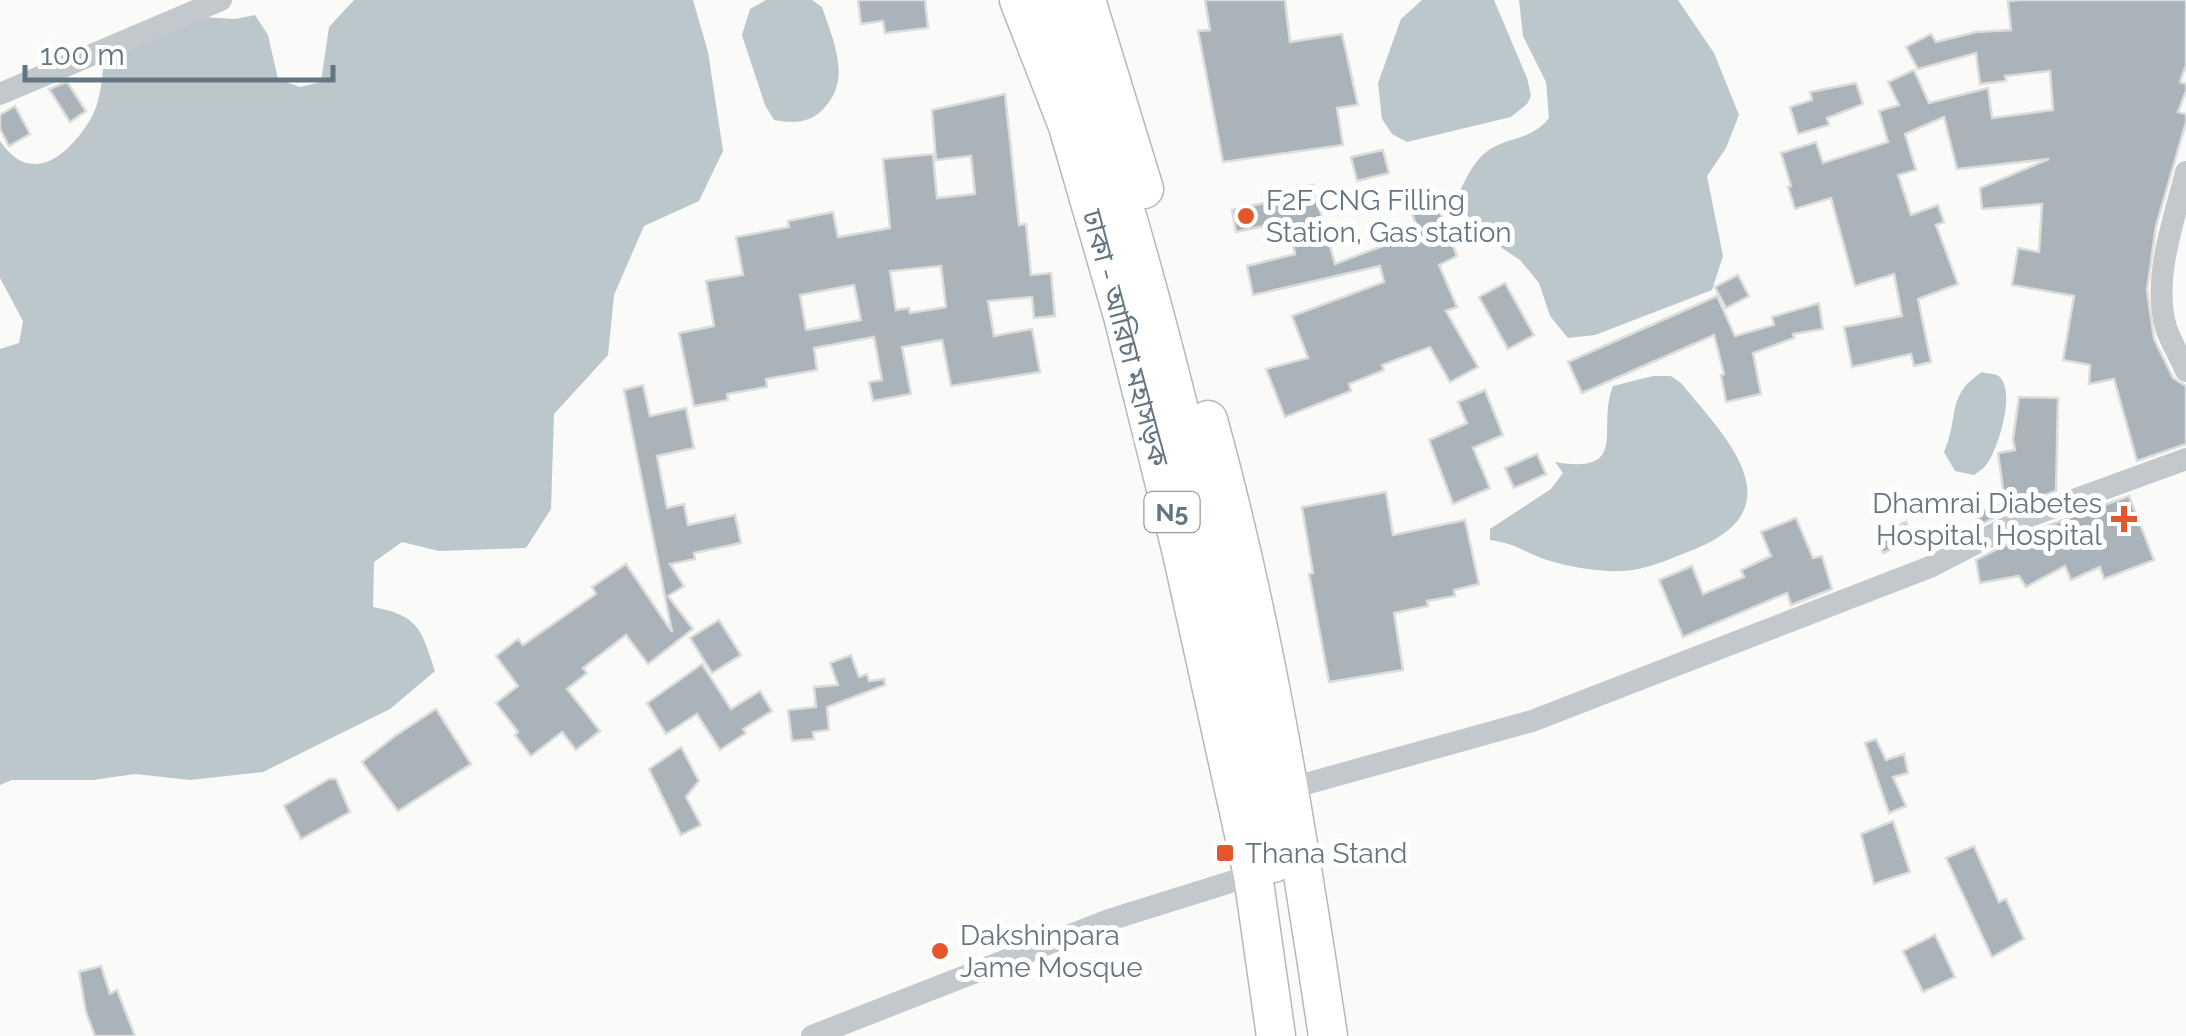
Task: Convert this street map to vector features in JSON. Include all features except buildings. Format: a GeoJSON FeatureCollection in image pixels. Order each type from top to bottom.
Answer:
{"type":"FeatureCollection","features":[{"type":"Feature","properties":{"kind":"highway","name":"ঢাকা - আরিচা মহাসড়ক"},"geometry":{"type":"LineString","coordinates":[[1019,0],[1068,126],[1123,316],[1182,553],[1253,875],[1276,1036]]}},
{"type":"Feature","properties":{"kind":"highway","name":"N5"},"geometry":{"type":"LineString","coordinates":[[1052,0],[1121,193],[1200,490],[1256,757],[1301,1036]]}},
{"type":"Feature","properties":{"kind":"highway","name":"N5"},"geometry":{"type":"LineString","coordinates":[[1086,0],[1124,117],[1228,492],[1291,788],[1328,1036]]}},
{"type":"Feature","properties":{"kind":"street"},"geometry":{"type":"LineString","coordinates":[[0,94],[222,0]]}},
{"type":"Feature","properties":{"kind":"street"},"geometry":{"type":"LineString","coordinates":[[2186,172],[2168,241],[2161,297],[2167,329],[2186,371]]}},
{"type":"Feature","properties":{"kind":"street"},"geometry":{"type":"LineString","coordinates":[[1291,788],[1532,721],[1930,568],[2027,518],[2186,459]]}},
{"type":"Feature","properties":{"kind":"street"},"geometry":{"type":"LineString","coordinates":[[812,1036],[1109,920],[1253,875]]}},
{"type":"Feature","properties":{"kind":"shaded area"},"geometry":{"type":"Polygon","coordinates":[[[354,0],[693,0],[708,52],[723,151],[699,201],[644,226],[614,295],[608,355],[554,414],[551,509],[526,548],[439,551],[402,542],[374,562],[373,607],[400,615],[416,626],[435,671],[390,709],[263,772],[190,780],[135,774],[93,780],[12,780],[0,785],[0,349],[19,343],[23,321],[0,278],[0,141],[24,162],[36,164],[60,155],[94,113],[104,59],[202,17],[235,19],[255,15],[268,35],[278,79],[300,87],[321,82],[329,27],[354,0]]]}},
{"type":"Feature","properties":{"kind":"shaded area"},"geometry":{"type":"Polygon","coordinates":[[[766,0],[812,0],[822,7],[839,71],[833,95],[821,112],[809,119],[774,120],[765,105],[742,35],[750,9],[766,0]]]}},
{"type":"Feature","properties":{"kind":"shaded area"},"geometry":{"type":"Polygon","coordinates":[[[1422,0],[1494,0],[1527,78],[1531,96],[1527,104],[1511,117],[1407,142],[1392,134],[1382,119],[1378,83],[1401,19],[1422,0]]]}},
{"type":"Feature","properties":{"kind":"shaded area"},"geometry":{"type":"Polygon","coordinates":[[[1519,0],[1678,0],[1714,53],[1739,115],[1726,148],[1707,176],[1723,256],[1712,290],[1595,335],[1568,338],[1550,316],[1539,283],[1520,260],[1470,220],[1458,195],[1476,162],[1493,148],[1534,131],[1549,118],[1546,82],[1523,36],[1519,0]]]}},
{"type":"Feature","properties":{"kind":"shaded area"},"geometry":{"type":"Polygon","coordinates":[[[1982,372],[1997,375],[2003,382],[2006,405],[1991,457],[1974,475],[1955,471],[1944,452],[1958,399],[1982,372]]]}},
{"type":"Feature","properties":{"kind":"shaded area"},"geometry":{"type":"Polygon","coordinates":[[[1653,376],[1671,376],[1681,383],[1732,448],[1743,471],[1747,492],[1742,513],[1726,532],[1668,560],[1622,571],[1565,565],[1490,540],[1490,529],[1551,489],[1563,473],[1555,462],[1594,462],[1602,455],[1613,386],[1653,376]]]}},
{"type":"Feature","properties":{"kind":"place","name":"F2F CNG Filling Station, Gas station"},"geometry":{"type":"Point","coordinates":[1246,216]}},
{"type":"Feature","properties":{"kind":"place","name":"Dhamrai Diabetes Hospital, Hospital"},"geometry":{"type":"Point","coordinates":[2124,519]}},
{"type":"Feature","properties":{"kind":"place","name":"Thana Stand"},"geometry":{"type":"Point","coordinates":[1225,853]}},
{"type":"Feature","properties":{"kind":"place","name":"Dakshinpara Jame Mosque"},"geometry":{"type":"Point","coordinates":[940,951]}}]}
